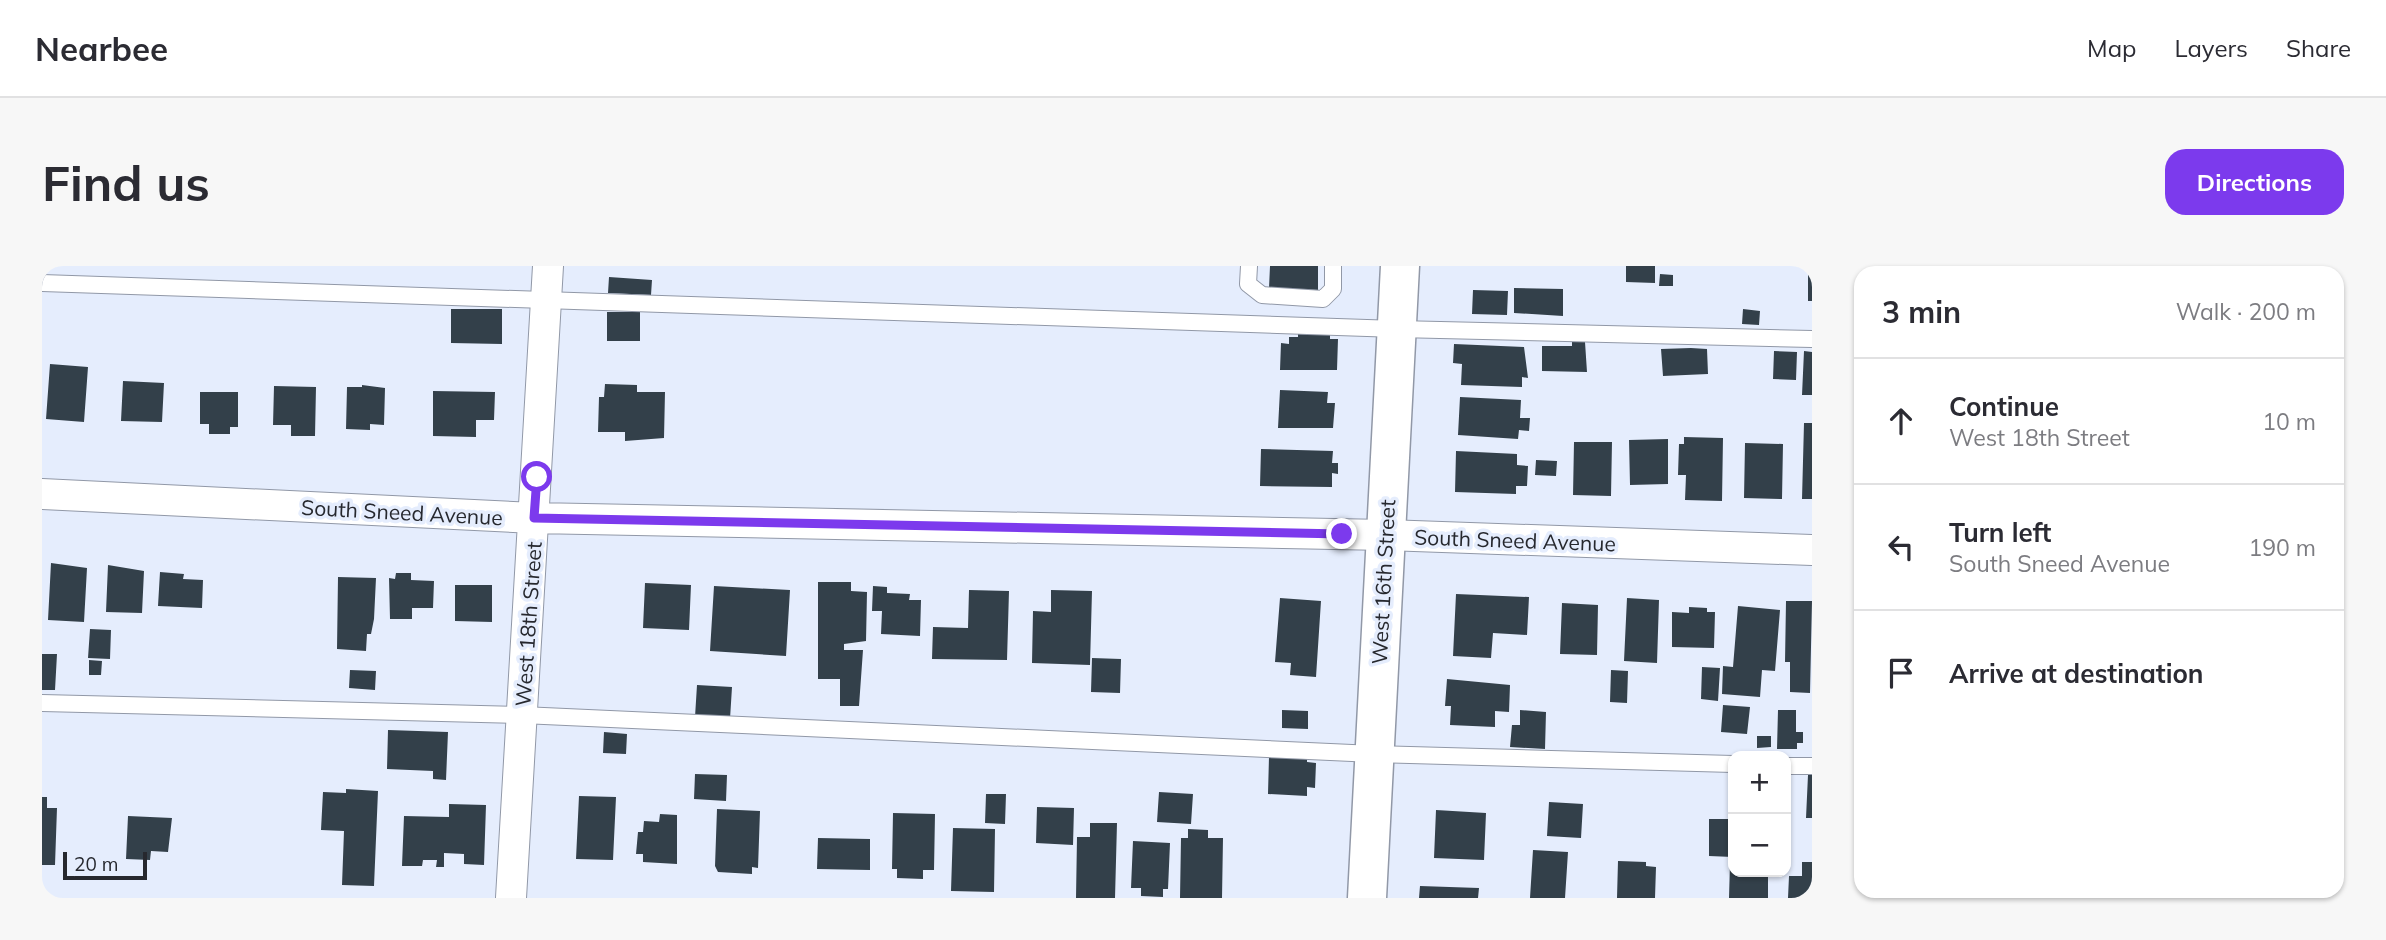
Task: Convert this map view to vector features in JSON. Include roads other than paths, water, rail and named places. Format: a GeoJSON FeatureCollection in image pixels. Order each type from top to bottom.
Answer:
{"type":"FeatureCollection","features":[{"type":"Feature","properties":{"kind":"main road","name":"West 16th Street"},"geometry":{"type":"LineString","coordinates":[[1367,898],[1400,266]]}},
{"type":"Feature","properties":{"kind":"street","name":"West 18th Street"},"geometry":{"type":"LineString","coordinates":[[511,898],[548,266]]}},
{"type":"Feature","properties":{"kind":"street","name":"South Sneed Avenue"},"geometry":{"type":"LineString","coordinates":[[42,494],[534,518],[1386,535],[1812,550]]}},
{"type":"Feature","properties":{"kind":"lane"},"geometry":{"type":"LineString","coordinates":[[1249,266],[1248,285],[1262,295],[1323,299],[1333,289],[1333,266]]}},
{"type":"Feature","properties":{"kind":"lane"},"geometry":{"type":"LineString","coordinates":[[42,283],[1397,329],[1812,339]]}},
{"type":"Feature","properties":{"kind":"lane"},"geometry":{"type":"LineString","coordinates":[[42,703],[522,715],[1374,754],[1728,764]]}},
{"type":"Feature","properties":{"kind":"lane"},"geometry":{"type":"LineString","coordinates":[[1791,766],[1812,766]]}}]}
